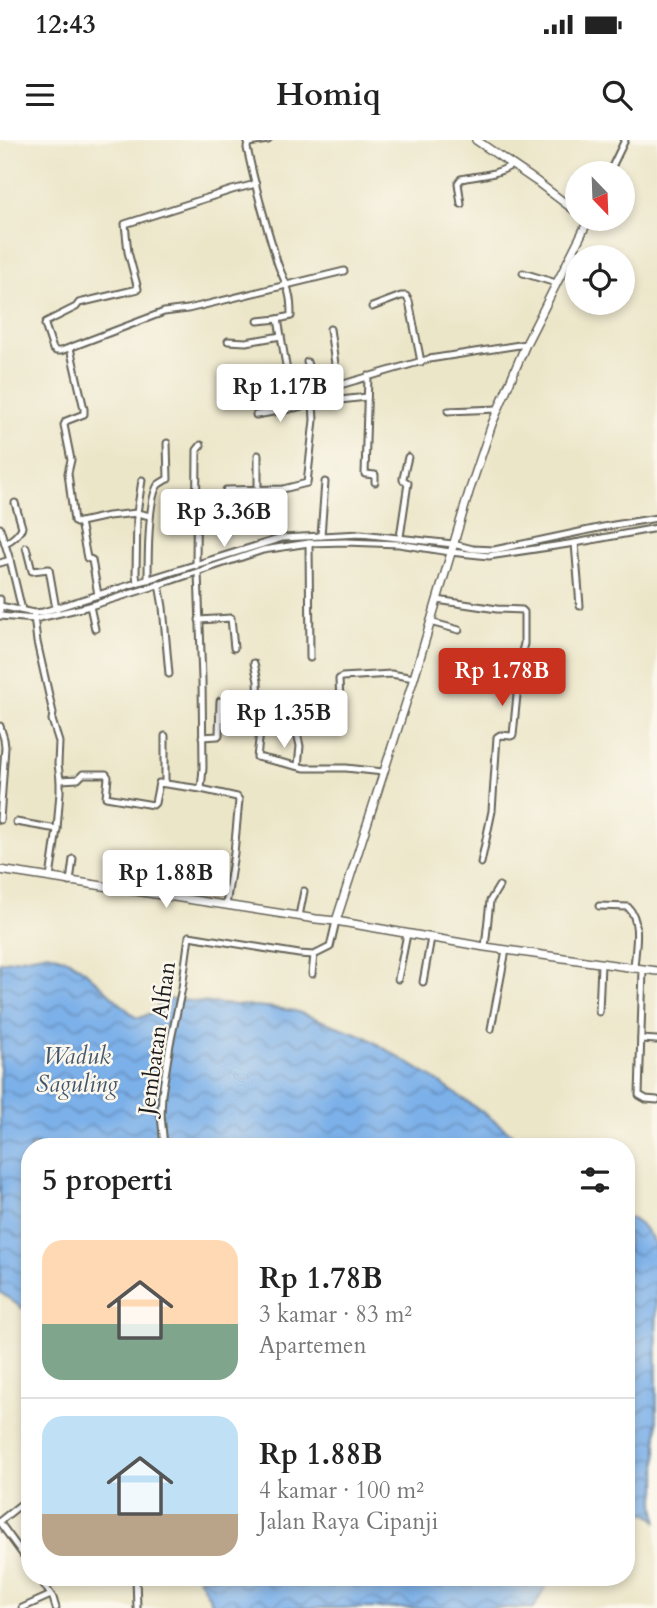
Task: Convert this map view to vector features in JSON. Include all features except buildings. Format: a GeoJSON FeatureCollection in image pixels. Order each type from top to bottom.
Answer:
{"type":"FeatureCollection","features":[{"type":"Feature","properties":{"kind":"main road"},"geometry":{"type":"LineString","coordinates":[[476,140],[565,202]]}},
{"type":"Feature","properties":{"kind":"main road"},"geometry":{"type":"LineString","coordinates":[[336,921],[414,678],[476,470],[526,344],[581,231]]}},
{"type":"Feature","properties":{"kind":"main road"},"geometry":{"type":"LineString","coordinates":[[0,870],[336,921],[485,947],[657,971]]}},
{"type":"Feature","properties":{"kind":"street"},"geometry":{"type":"LineString","coordinates":[[258,321],[290,316],[289,293],[276,261],[247,145],[268,140]]}},
{"type":"Feature","properties":{"kind":"street"},"geometry":{"type":"LineString","coordinates":[[615,161],[625,140]]}},
{"type":"Feature","properties":{"kind":"street"},"geometry":{"type":"LineString","coordinates":[[461,204],[458,183],[461,179],[502,172],[512,165]]}},
{"type":"Feature","properties":{"kind":"street"},"geometry":{"type":"LineString","coordinates":[[256,184],[125,224],[128,252],[138,289],[79,303],[46,322],[53,349],[56,351],[70,348],[164,312],[188,309],[344,271]]}},
{"type":"Feature","properties":{"kind":"street"},"geometry":{"type":"LineString","coordinates":[[523,273],[556,283]]}},
{"type":"Feature","properties":{"kind":"street"},"geometry":{"type":"LineString","coordinates":[[372,307],[406,296],[421,362]]}},
{"type":"Feature","properties":{"kind":"street"},"geometry":{"type":"LineString","coordinates":[[278,319],[294,407]]}},
{"type":"Feature","properties":{"kind":"street"},"geometry":{"type":"LineString","coordinates":[[330,329],[338,386]]}},
{"type":"Feature","properties":{"kind":"street"},"geometry":{"type":"LineString","coordinates":[[228,341],[246,342],[281,336]]}},
{"type":"Feature","properties":{"kind":"street"},"geometry":{"type":"LineString","coordinates":[[307,362],[315,392],[421,362],[526,344]]}},
{"type":"Feature","properties":{"kind":"street"},"geometry":{"type":"LineString","coordinates":[[70,348],[84,410],[84,414],[66,421],[64,425],[71,460],[68,473],[74,521],[76,523],[137,513],[150,516]]}},
{"type":"Feature","properties":{"kind":"street"},"geometry":{"type":"LineString","coordinates":[[368,376],[365,474],[375,475],[375,482]]}},
{"type":"Feature","properties":{"kind":"street"},"geometry":{"type":"LineString","coordinates":[[256,415],[313,403],[367,397]]}},
{"type":"Feature","properties":{"kind":"street"},"geometry":{"type":"LineString","coordinates":[[226,490],[291,488],[307,483],[314,420],[313,403]]}},
{"type":"Feature","properties":{"kind":"street"},"geometry":{"type":"LineString","coordinates":[[448,411],[498,409]]}},
{"type":"Feature","properties":{"kind":"street"},"geometry":{"type":"LineString","coordinates":[[148,580],[150,516],[157,488],[168,479],[167,443]]}},
{"type":"Feature","properties":{"kind":"street"},"geometry":{"type":"LineString","coordinates":[[201,445],[197,450],[196,569],[202,680],[201,789]]}},
{"type":"Feature","properties":{"kind":"street"},"geometry":{"type":"LineString","coordinates":[[257,490],[258,455]]}},
{"type":"Feature","properties":{"kind":"street"},"geometry":{"type":"LineString","coordinates":[[400,537],[408,483],[403,478],[408,457]]}},
{"type":"Feature","properties":{"kind":"street"},"geometry":{"type":"LineString","coordinates":[[138,583],[137,513],[142,480]]}},
{"type":"Feature","properties":{"kind":"street"},"geometry":{"type":"LineString","coordinates":[[321,536],[325,482]]}},
{"type":"Feature","properties":{"kind":"street"},"geometry":{"type":"LineString","coordinates":[[5,543],[10,542],[22,527],[15,503]]}},
{"type":"Feature","properties":{"kind":"street"},"geometry":{"type":"LineString","coordinates":[[282,542],[309,543],[400,537],[489,556],[575,543],[600,533],[657,518]]}},
{"type":"Feature","properties":{"kind":"street"},"geometry":{"type":"LineString","coordinates":[[80,522],[87,558],[92,560],[98,595]]}},
{"type":"Feature","properties":{"kind":"street"},"geometry":{"type":"LineString","coordinates":[[0,528],[22,610]]}},
{"type":"Feature","properties":{"kind":"street"},"geometry":{"type":"LineString","coordinates":[[196,569],[90,606],[34,616],[0,615],[0,604],[34,616],[282,542],[321,536],[494,550],[600,533],[657,528]]}},
{"type":"Feature","properties":{"kind":"street"},"geometry":{"type":"LineString","coordinates":[[309,543],[310,658]]}},
{"type":"Feature","properties":{"kind":"street"},"geometry":{"type":"LineString","coordinates":[[575,543],[580,606]]}},
{"type":"Feature","properties":{"kind":"street"},"geometry":{"type":"LineString","coordinates":[[26,547],[32,571],[49,569],[56,609]]}},
{"type":"Feature","properties":{"kind":"street"},"geometry":{"type":"LineString","coordinates":[[0,563],[10,560]]}},
{"type":"Feature","properties":{"kind":"street"},"geometry":{"type":"LineString","coordinates":[[159,584],[169,674]]}},
{"type":"Feature","properties":{"kind":"street"},"geometry":{"type":"LineString","coordinates":[[437,600],[524,612],[524,645],[513,735],[497,737],[492,811],[481,863]]}},
{"type":"Feature","properties":{"kind":"street"},"geometry":{"type":"LineString","coordinates":[[90,606],[95,629]]}},
{"type":"Feature","properties":{"kind":"street"},"geometry":{"type":"LineString","coordinates":[[34,616],[58,742],[61,780],[50,878]]}},
{"type":"Feature","properties":{"kind":"street"},"geometry":{"type":"LineString","coordinates":[[199,620],[231,618],[234,648]]}},
{"type":"Feature","properties":{"kind":"street"},"geometry":{"type":"LineString","coordinates":[[430,622],[460,630]]}},
{"type":"Feature","properties":{"kind":"street"},"geometry":{"type":"LineString","coordinates":[[254,663],[258,681],[260,732],[257,757],[305,768],[383,772]]}},
{"type":"Feature","properties":{"kind":"street"},"geometry":{"type":"LineString","coordinates":[[340,704],[338,679],[341,677],[391,674],[414,678]]}},
{"type":"Feature","properties":{"kind":"street"},"geometry":{"type":"LineString","coordinates":[[298,700],[298,766]]}},
{"type":"Feature","properties":{"kind":"street"},"geometry":{"type":"LineString","coordinates":[[202,737],[219,735],[220,701]]}},
{"type":"Feature","properties":{"kind":"street"},"geometry":{"type":"LineString","coordinates":[[0,726],[5,747],[0,820]]}},
{"type":"Feature","properties":{"kind":"street"},"geometry":{"type":"LineString","coordinates":[[165,736],[165,783]]}},
{"type":"Feature","properties":{"kind":"street"},"geometry":{"type":"LineString","coordinates":[[61,780],[78,779],[83,774],[106,774],[106,797],[153,805],[158,783],[236,796],[238,799],[234,853],[226,905]]}},
{"type":"Feature","properties":{"kind":"street"},"geometry":{"type":"LineString","coordinates":[[16,822],[57,829]]}},
{"type":"Feature","properties":{"kind":"street"},"geometry":{"type":"LineString","coordinates":[[70,882],[73,859]]}},
{"type":"Feature","properties":{"kind":"street"},"geometry":{"type":"LineString","coordinates":[[485,947],[489,901],[499,886]]}},
{"type":"Feature","properties":{"kind":"street"},"geometry":{"type":"LineString","coordinates":[[299,916],[304,891]]}},
{"type":"Feature","properties":{"kind":"street"},"geometry":{"type":"LineString","coordinates":[[599,906],[628,907],[633,913],[636,924],[634,968]]}},
{"type":"Feature","properties":{"kind":"street"},"geometry":{"type":"LineString","coordinates":[[312,974],[314,955],[330,947],[336,921]]}},
{"type":"Feature","properties":{"kind":"street"},"geometry":{"type":"LineString","coordinates":[[398,979],[407,934]]}},
{"type":"Feature","properties":{"kind":"street","name":"Jembatan Alfian"},"geometry":{"type":"LineString","coordinates":[[163,1138],[162,1094],[190,937],[314,955]]}},
{"type":"Feature","properties":{"kind":"street"},"geometry":{"type":"LineString","coordinates":[[423,982],[431,938]]}},
{"type":"Feature","properties":{"kind":"street"},"geometry":{"type":"LineString","coordinates":[[491,1029],[506,950]]}},
{"type":"Feature","properties":{"kind":"street"},"geometry":{"type":"LineString","coordinates":[[599,1012],[601,964]]}},
{"type":"Feature","properties":{"kind":"street"},"geometry":{"type":"LineString","coordinates":[[643,970],[639,1095],[657,1100]]}},
{"type":"Feature","properties":{"kind":"street"},"geometry":{"type":"LineString","coordinates":[[641,1039],[657,1040]]}},
{"type":"Feature","properties":{"kind":"street"},"geometry":{"type":"LineString","coordinates":[[21,1504],[0,1522],[21,1551]]}},
{"type":"Feature","properties":{"kind":"street"},"geometry":{"type":"LineString","coordinates":[[45,1586],[56,1608]]}},
{"type":"Feature","properties":{"kind":"street"},"geometry":{"type":"LineString","coordinates":[[136,1586],[136,1608]]}},
{"type":"Feature","properties":{"kind":"street"},"geometry":{"type":"LineString","coordinates":[[22,1608],[51,1595]]}},
{"type":"Feature","properties":{"kind":"water","name":"Waduk Saguling"},"geometry":{"type":"Polygon","coordinates":[[[48,953],[69,960],[85,971],[135,1017],[140,1018],[170,999],[295,1011],[364,1036],[433,1078],[517,1138],[21,1138],[21,1307],[0,1292],[0,962],[48,953]]]}},
{"type":"Feature","properties":{"kind":"water"},"geometry":{"type":"Polygon","coordinates":[[[635,1221],[645,1229],[656,1248],[657,1521],[635,1512],[635,1221]]]}},
{"type":"Feature","properties":{"kind":"water"},"geometry":{"type":"Polygon","coordinates":[[[203,1586],[546,1586],[534,1608],[215,1608],[203,1586]]]}}]}
